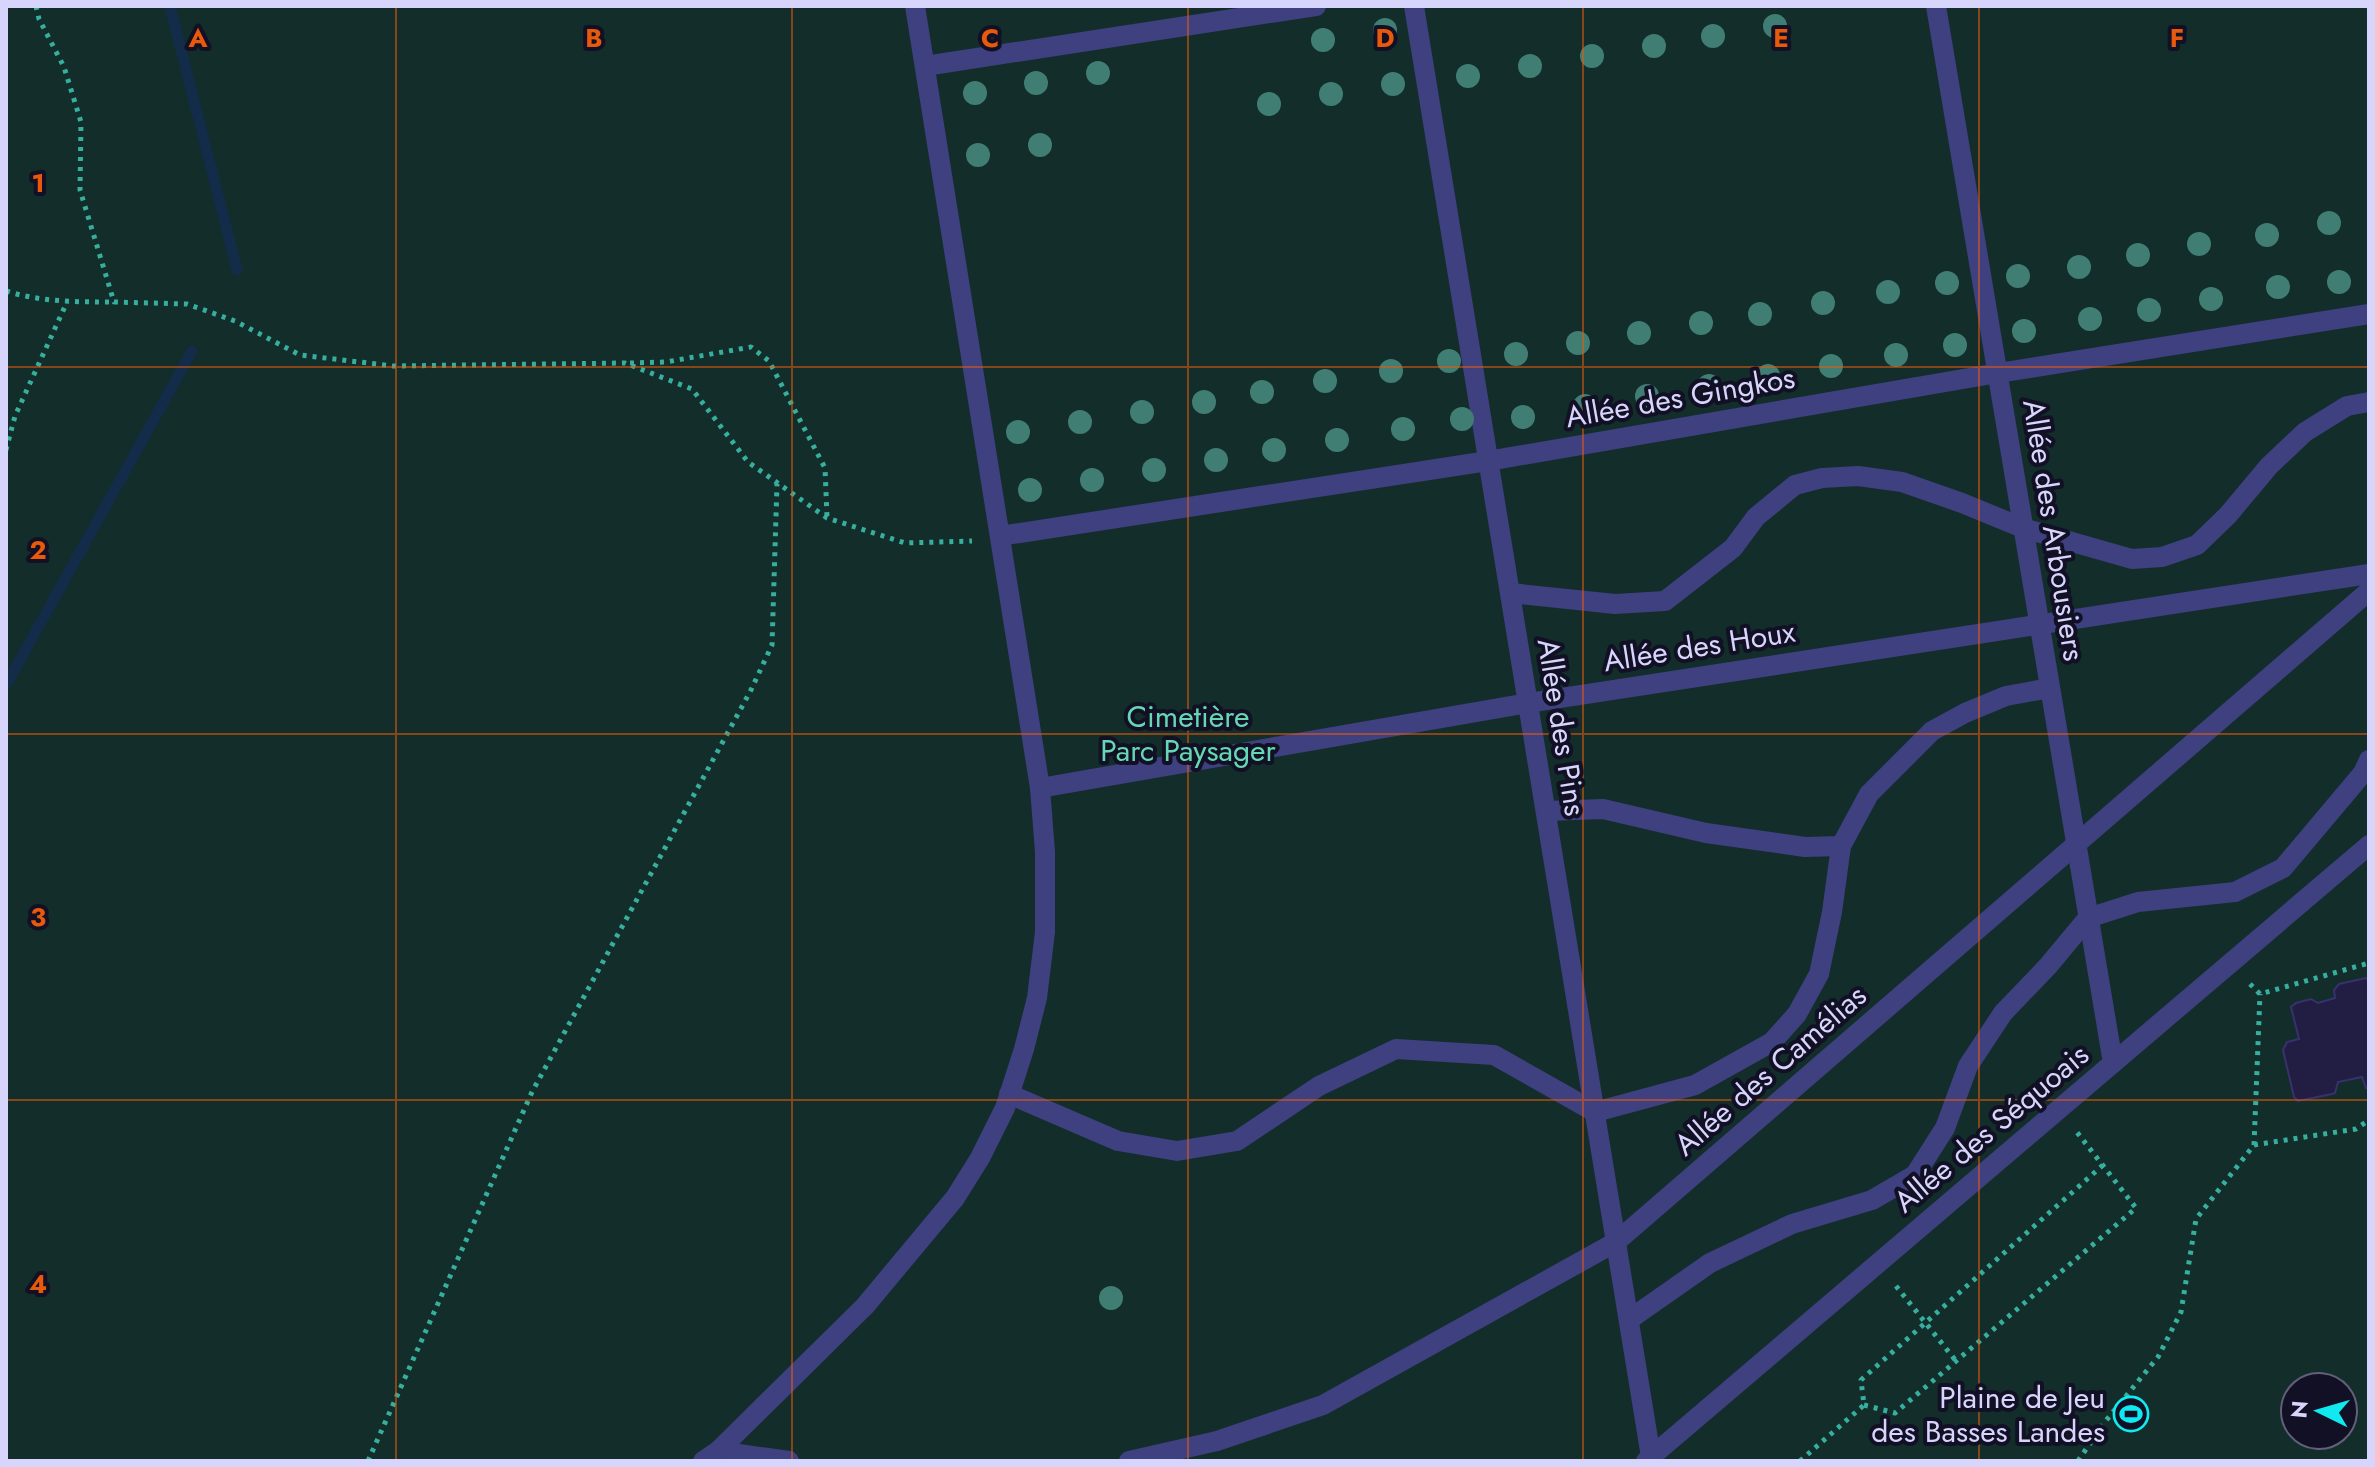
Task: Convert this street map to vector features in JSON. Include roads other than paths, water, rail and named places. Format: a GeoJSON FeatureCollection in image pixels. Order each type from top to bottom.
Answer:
{"type":"FeatureCollection","features":[{"type":"Feature","properties":{"kind":"lane"},"geometry":{"type":"LineString","coordinates":[[710,1456],[865,1306],[955,1198],[980,1158],[1005,1108],[1037,998],[1045,932],[1045,852],[1040,788],[915,6]]}},
{"type":"Feature","properties":{"kind":"lane"},"geometry":{"type":"LineString","coordinates":[[925,66],[1316,6]]}},
{"type":"Feature","properties":{"kind":"lane","name":"Allée des Pins"},"geometry":{"type":"LineString","coordinates":[[1414,6],[1630,1319],[1649,1459]]}},
{"type":"Feature","properties":{"kind":"lane","name":"Allée des Arbousiers"},"geometry":{"type":"LineString","coordinates":[[1936,6],[2113,1063]]}},
{"type":"Feature","properties":{"kind":"lane","name":"Allée des Gingkos"},"geometry":{"type":"LineString","coordinates":[[1000,536],[1488,461],[1998,373],[2369,314]]}},
{"type":"Feature","properties":{"kind":"lane"},"geometry":{"type":"LineString","coordinates":[[1510,593],[1615,604],[1665,601],[1733,548],[1756,517],[1795,485],[1822,478],[1858,476],[1902,482],[2023,528],[2132,559],[2162,557],[2197,545],[2228,515],[2269,466],[2305,432],[2347,406],[2369,402]]}},
{"type":"Feature","properties":{"kind":"lane","name":"Allée des Houx"},"geometry":{"type":"LineString","coordinates":[[1040,788],[1528,703],[2369,574]]}},
{"type":"Feature","properties":{"kind":"lane","name":"Allée des Camélias"},"geometry":{"type":"LineString","coordinates":[[1129,1461],[1217,1441],[1323,1405],[1616,1242],[2369,591]]}},
{"type":"Feature","properties":{"kind":"lane"},"geometry":{"type":"LineString","coordinates":[[1009,1094],[1118,1141],[1177,1151],[1237,1141],[1319,1086],[1396,1049],[1494,1055],[1595,1112],[1695,1085],[1772,1042],[1797,1014],[1819,974],[1841,846],[1869,794],[1932,731],[2006,696],[2050,688]]}},
{"type":"Feature","properties":{"kind":"lane"},"geometry":{"type":"LineString","coordinates":[[1630,1319],[1710,1263],[1792,1224],[1872,1200],[1915,1175],[1945,1128],[1968,1066],[2003,1013],[2088,918],[2138,902],[2235,892],[2283,868],[2363,773],[2369,760]]}},
{"type":"Feature","properties":{"kind":"lane"},"geometry":{"type":"LineString","coordinates":[[1546,811],[1603,809],[1706,833],[1805,847],[1841,846]]}},
{"type":"Feature","properties":{"kind":"lane","name":"Allée des Séquoais"},"geometry":{"type":"LineString","coordinates":[[1649,1459],[2369,845]]}},
{"type":"Feature","properties":{"kind":"lane"},"geometry":{"type":"LineString","coordinates":[[710,1456],[789,1461]]}},
{"type":"Feature","properties":{"kind":"waterway"},"geometry":{"type":"LineString","coordinates":[[170,6],[237,270]]}},
{"type":"Feature","properties":{"kind":"waterway"},"geometry":{"type":"LineString","coordinates":[[6,685],[192,351]]}},
{"type":"Feature","properties":{"kind":"place","name":"Plaine de Jeu des Basses Landes"},"geometry":{"type":"Point","coordinates":[2131,1414]}},
{"type":"Feature","properties":{"kind":"park label","name":"Cimetière Parc Paysager"},"geometry":{"type":"Point","coordinates":[1188,733]}}]}
